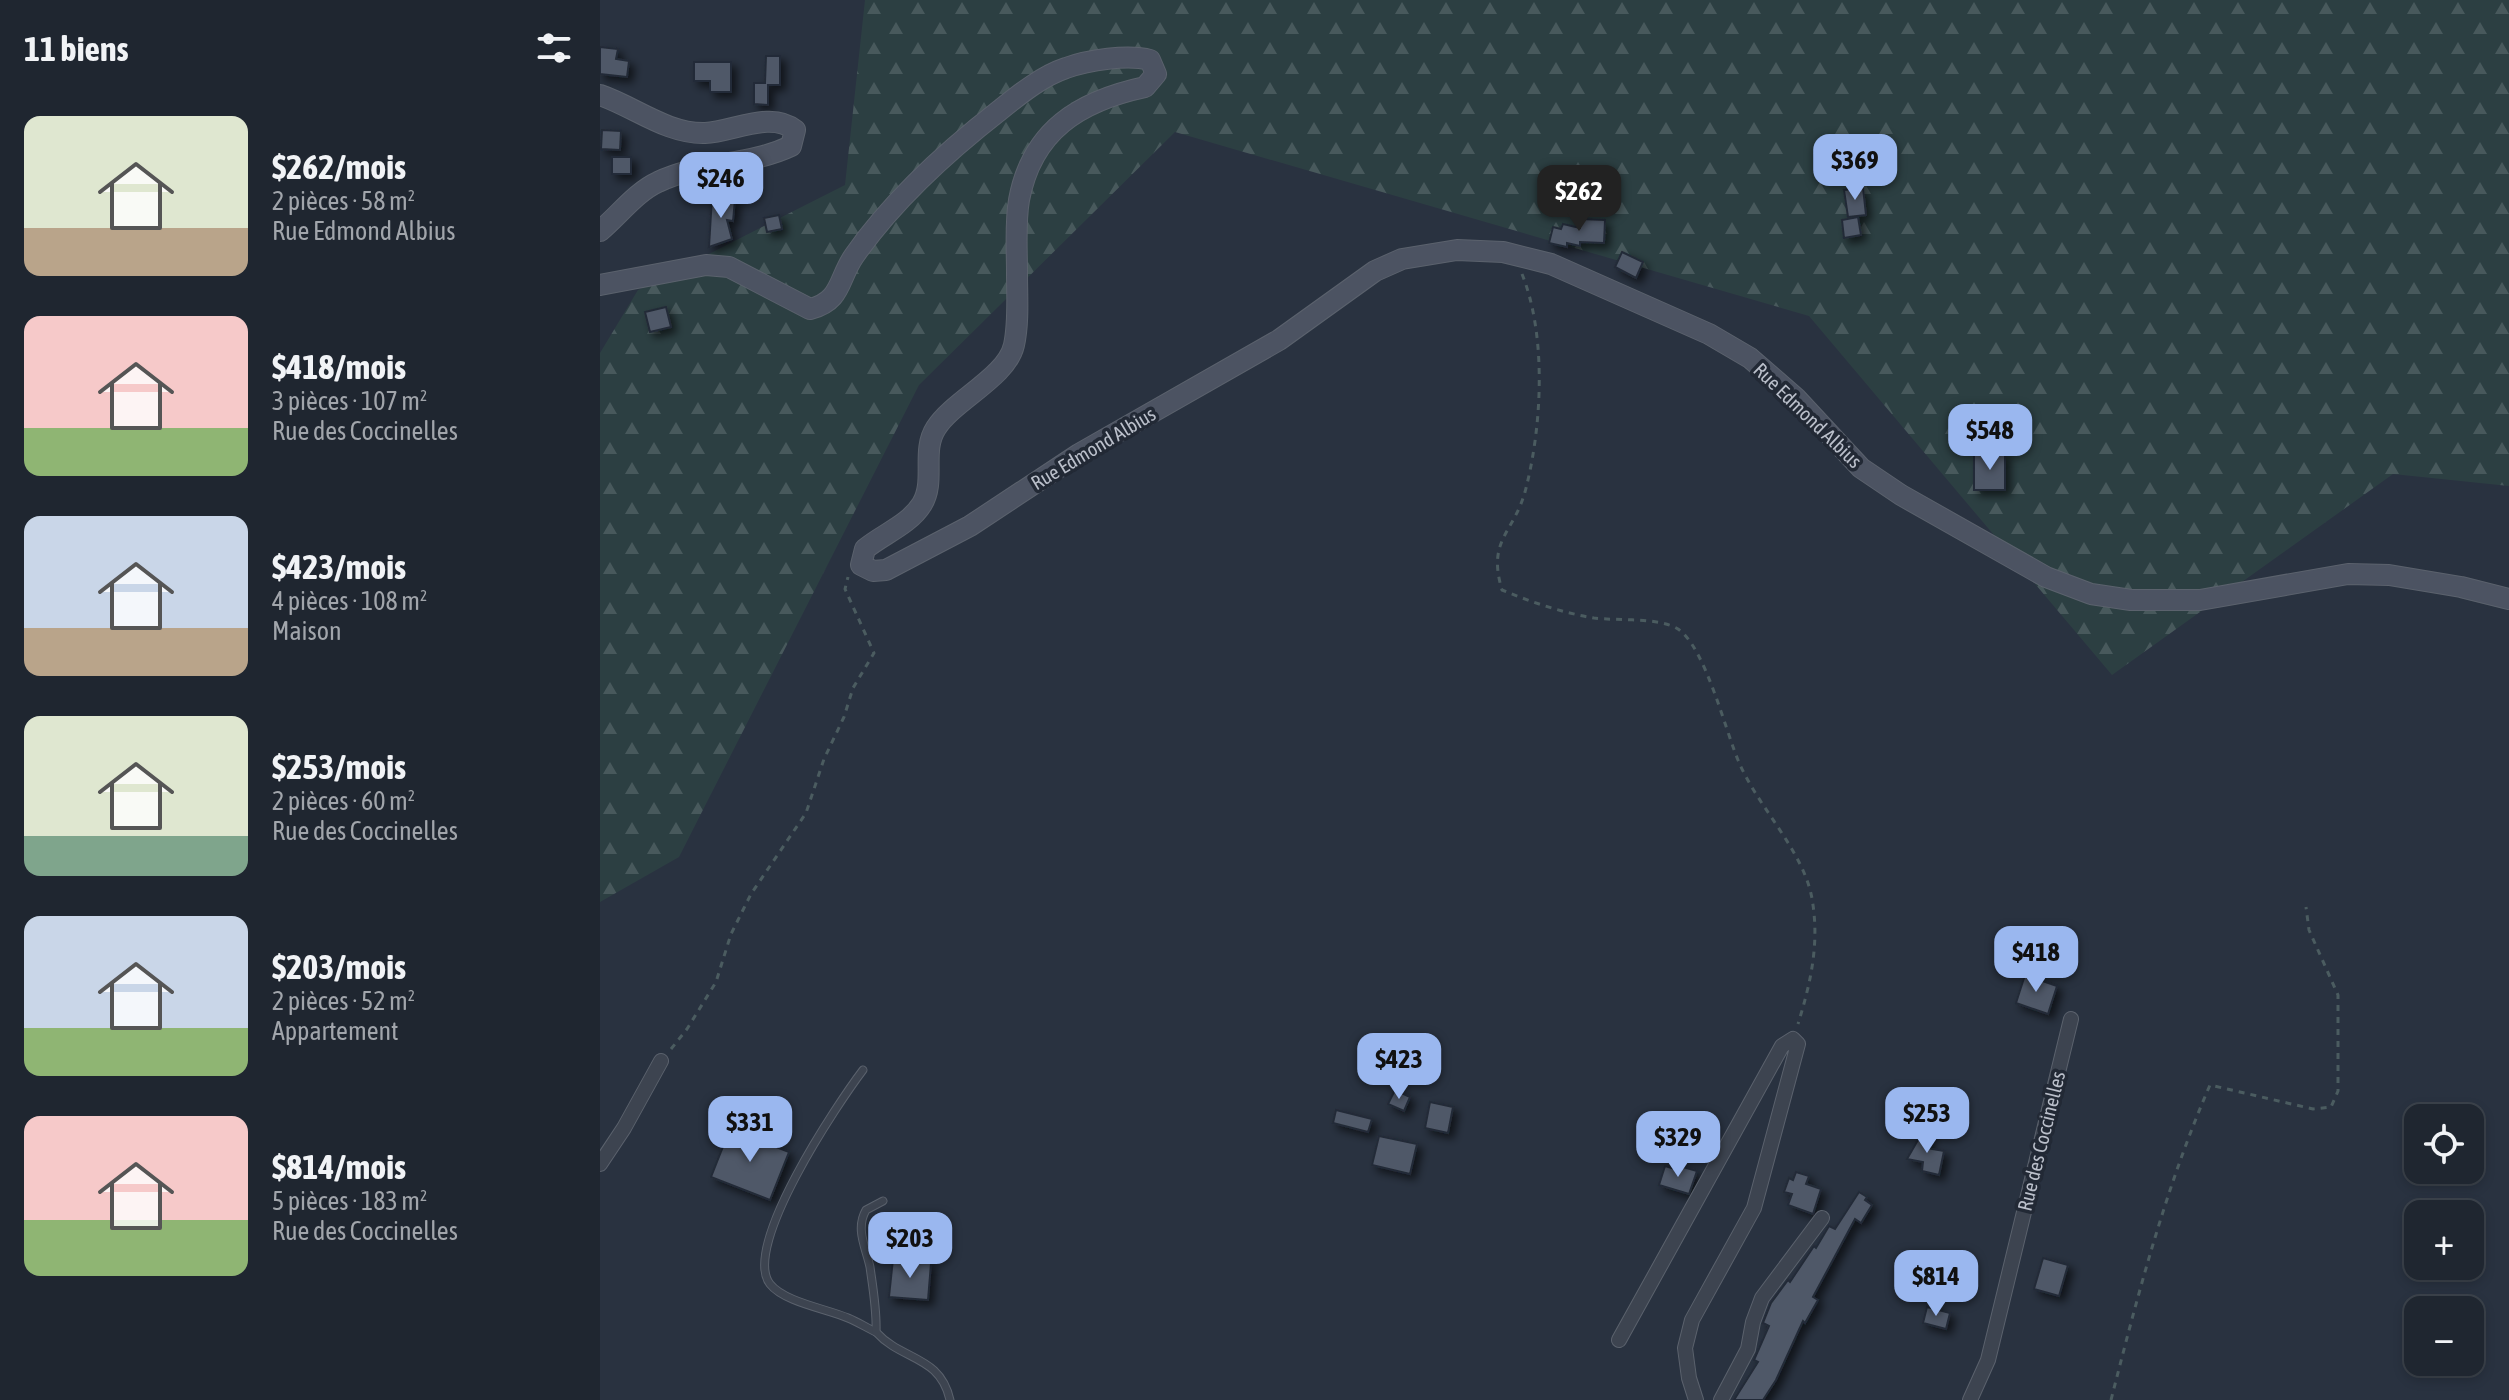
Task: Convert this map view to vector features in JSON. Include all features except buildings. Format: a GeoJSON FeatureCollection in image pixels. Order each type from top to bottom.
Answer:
{"type":"FeatureCollection","features":[{"type":"Feature","properties":{"kind":"main road"},"geometry":{"type":"LineString","coordinates":[[600,285],[706,265],[729,267],[810,309],[825,305],[836,294],[853,258],[909,191],[948,150],[1027,89],[1066,68],[1133,56],[1150,60],[1156,74],[1145,87],[1090,103],[1058,125],[1042,142],[1024,180],[1018,203],[1017,312],[1013,349],[1000,369],[955,406],[936,428],[929,441],[928,482],[921,505],[894,530],[865,549],[861,565]]}},
{"type":"Feature","properties":{"kind":"main road"},"geometry":{"type":"LineString","coordinates":[[600,95],[687,132],[707,133],[772,121],[787,123],[795,130],[791,146],[774,153],[680,173],[654,183],[600,231]]}},
{"type":"Feature","properties":{"kind":"main road","name":"Rue Edmond Albius"},"geometry":{"type":"LineString","coordinates":[[861,565],[873,571],[886,570],[970,526],[1079,454],[1279,340],[1375,271],[1402,259],[1457,250],[1503,252],[1551,264],[1709,334],[1750,358],[1796,398],[1861,468],[1901,495],[2046,577],[2091,594],[2131,600],[2200,600],[2348,574],[2389,575],[2509,599]]}},
{"type":"Feature","properties":{"kind":"street","name":"Rue des Coccinelles"},"geometry":{"type":"LineString","coordinates":[[1970,1400],[1988,1360],[2071,1019]]}},
{"type":"Feature","properties":{"kind":"street"},"geometry":{"type":"LineString","coordinates":[[1619,1340],[1782,1046],[1796,1042]]}},
{"type":"Feature","properties":{"kind":"street"},"geometry":{"type":"LineString","coordinates":[[1696,1400],[1685,1348],[1692,1320],[1754,1208],[1796,1042]]}},
{"type":"Feature","properties":{"kind":"street"},"geometry":{"type":"LineString","coordinates":[[600,1164],[661,1061]]}},
{"type":"Feature","properties":{"kind":"street"},"geometry":{"type":"LineString","coordinates":[[1721,1400],[1748,1349],[1762,1298],[1822,1218]]}},
{"type":"Feature","properties":{"kind":"lane"},"geometry":{"type":"LineString","coordinates":[[863,1070],[841,1099],[799,1170],[771,1233],[763,1265],[775,1289],[876,1332],[892,1346],[933,1367],[943,1380],[950,1400]]}},
{"type":"Feature","properties":{"kind":"lane"},"geometry":{"type":"LineString","coordinates":[[876,1332],[877,1318],[861,1228],[866,1210],[883,1201]]}},
{"type":"Feature","properties":{"kind":"path"},"geometry":{"type":"LineString","coordinates":[[1522,274],[1529,293],[1539,355],[1537,404],[1524,495],[1497,550],[1496,570],[1502,590],[1594,618],[1650,622],[1677,628],[1695,645],[1740,764],[1805,871],[1813,904],[1815,946],[1811,980],[1796,1042]]}},
{"type":"Feature","properties":{"kind":"path"},"geometry":{"type":"LineString","coordinates":[[661,1061],[687,1029],[716,982],[731,934],[751,894],[806,813],[853,688],[874,653],[845,589],[846,578],[855,574],[861,565]]}},
{"type":"Feature","properties":{"kind":"path"},"geometry":{"type":"LineString","coordinates":[[2111,1400],[2166,1199],[2210,1085],[2313,1109],[2331,1107],[2338,1091],[2338,995],[2309,930],[2306,907]]}},
{"type":"Feature","properties":{"kind":"green space"},"geometry":{"type":"Polygon","coordinates":[[[865,0],[2509,0],[2509,486],[2393,474],[2112,675],[1809,316],[1175,132],[919,385],[679,857],[600,902],[600,353],[638,290],[845,185],[865,0]]]}}]}
